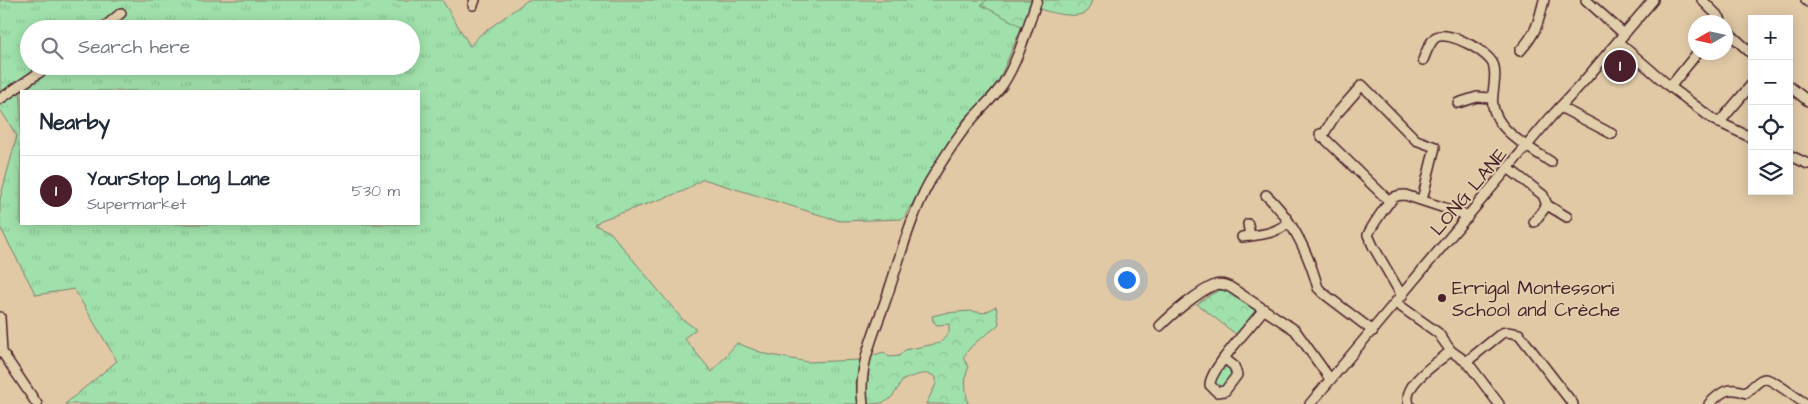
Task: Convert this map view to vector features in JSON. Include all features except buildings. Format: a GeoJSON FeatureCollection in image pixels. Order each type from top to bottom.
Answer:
{"type":"FeatureCollection","features":[{"type":"Feature","properties":{"kind":"street"},"geometry":{"type":"LineString","coordinates":[[863,404],[861,392],[864,363],[910,225],[923,195],[944,158],[966,127],[997,93],[1009,75],[1037,0]]}},
{"type":"Feature","properties":{"kind":"street"},"geometry":{"type":"LineString","coordinates":[[1520,51],[1534,33],[1544,0]]}},
{"type":"Feature","properties":{"kind":"street"},"geometry":{"type":"LineString","coordinates":[[1586,0],[1624,34]]}},
{"type":"Feature","properties":{"kind":"street","name":"LONG LANE"},"geometry":{"type":"LineString","coordinates":[[1310,404],[1560,106],[1653,0]]}},
{"type":"Feature","properties":{"kind":"street"},"geometry":{"type":"LineString","coordinates":[[1702,0],[1717,15]]}},
{"type":"Feature","properties":{"kind":"street"},"geometry":{"type":"LineString","coordinates":[[113,20],[121,13]]}},
{"type":"Feature","properties":{"kind":"street"},"geometry":{"type":"LineString","coordinates":[[1423,60],[1430,44],[1437,37],[1442,36],[1454,38],[1475,48],[1489,58],[1494,67],[1491,98],[1495,114],[1500,123],[1527,147],[1552,162]]}},
{"type":"Feature","properties":{"kind":"street"},"geometry":{"type":"LineString","coordinates":[[1733,36],[1748,50]]}},
{"type":"Feature","properties":{"kind":"street"},"geometry":{"type":"LineString","coordinates":[[1618,42],[1670,87],[1719,123],[1748,136]]}},
{"type":"Feature","properties":{"kind":"street"},"geometry":{"type":"LineString","coordinates":[[1670,87],[1692,60]]}},
{"type":"Feature","properties":{"kind":"street"},"geometry":{"type":"LineString","coordinates":[[0,98],[35,75]]}},
{"type":"Feature","properties":{"kind":"street"},"geometry":{"type":"LineString","coordinates":[[1390,202],[1321,136],[1334,117],[1362,85],[1416,140],[1438,147],[1422,200]]}},
{"type":"Feature","properties":{"kind":"street"},"geometry":{"type":"LineString","coordinates":[[1719,123],[1748,89]]}},
{"type":"Feature","properties":{"kind":"street"},"geometry":{"type":"LineString","coordinates":[[1793,89],[1808,101]]}},
{"type":"Feature","properties":{"kind":"street"},"geometry":{"type":"LineString","coordinates":[[1458,103],[1477,98],[1491,98]]}},
{"type":"Feature","properties":{"kind":"street"},"geometry":{"type":"LineString","coordinates":[[1560,106],[1612,134]]}},
{"type":"Feature","properties":{"kind":"street"},"geometry":{"type":"LineString","coordinates":[[1793,155],[1806,159]]}},
{"type":"Feature","properties":{"kind":"street"},"geometry":{"type":"LineString","coordinates":[[1508,168],[1543,195],[1547,205],[1567,217]]}},
{"type":"Feature","properties":{"kind":"street"},"geometry":{"type":"LineString","coordinates":[[1266,194],[1289,222],[1304,246],[1318,288],[1373,330]]}},
{"type":"Feature","properties":{"kind":"street"},"geometry":{"type":"LineString","coordinates":[[1467,218],[1463,214],[1402,195],[1394,197],[1370,229],[1368,235],[1399,300],[1438,334],[1451,351],[1466,362],[1499,404]]}},
{"type":"Feature","properties":{"kind":"street"},"geometry":{"type":"LineString","coordinates":[[1534,222],[1547,205]]}},
{"type":"Feature","properties":{"kind":"street"},"geometry":{"type":"LineString","coordinates":[[1248,224],[1246,236],[1274,231],[1289,222]]}},
{"type":"Feature","properties":{"kind":"street"},"geometry":{"type":"LineString","coordinates":[[1160,326],[1184,306],[1216,285],[1230,287],[1298,333],[1330,379]]}},
{"type":"Feature","properties":{"kind":"street"},"geometry":{"type":"LineString","coordinates":[[1225,358],[1264,309]]}},
{"type":"Feature","properties":{"kind":"street"},"geometry":{"type":"LineString","coordinates":[[0,317],[2,352],[37,404]]}},
{"type":"Feature","properties":{"kind":"street"},"geometry":{"type":"LineString","coordinates":[[1466,362],[1502,333],[1519,334],[1573,404]]}},
{"type":"Feature","properties":{"kind":"street"},"geometry":{"type":"LineString","coordinates":[[1409,404],[1408,395],[1413,383],[1451,351]]}},
{"type":"Feature","properties":{"kind":"street"},"geometry":{"type":"LineString","coordinates":[[1709,404],[1717,396],[1728,390],[1737,389],[1746,393],[1766,378],[1772,380],[1790,395],[1806,404]]}},
{"type":"Feature","properties":{"kind":"green space"},"geometry":{"type":"Polygon","coordinates":[[[0,0],[442,0],[470,46],[480,35],[528,0],[1033,0],[996,87],[964,119],[903,219],[840,221],[703,179],[684,191],[601,220],[595,225],[610,232],[682,319],[696,329],[684,338],[712,372],[737,343],[765,354],[808,362],[861,360],[856,383],[860,404],[65,404],[117,361],[74,289],[36,295],[0,227],[0,199],[17,136],[0,109],[0,0]]]}},
{"type":"Feature","properties":{"kind":"green space"},"geometry":{"type":"Polygon","coordinates":[[[987,0],[1092,0],[1087,11],[1076,15],[1052,12],[1032,6],[1023,27],[981,5],[987,0]]]}},
{"type":"Feature","properties":{"kind":"green space"},"geometry":{"type":"Polygon","coordinates":[[[1220,290],[1234,294],[1255,310],[1254,316],[1237,335],[1197,304],[1220,290]]]}},
{"type":"Feature","properties":{"kind":"green space"},"geometry":{"type":"Polygon","coordinates":[[[996,306],[999,324],[976,342],[963,358],[969,367],[966,380],[968,404],[926,404],[936,384],[936,377],[924,374],[915,375],[903,380],[893,396],[886,401],[867,404],[866,372],[871,356],[884,352],[889,357],[899,356],[905,350],[940,343],[949,333],[949,324],[937,325],[933,321],[932,316],[970,311],[984,313],[996,306]]]}},
{"type":"Feature","properties":{"kind":"green space"},"geometry":{"type":"Polygon","coordinates":[[[1227,366],[1234,372],[1226,387],[1220,389],[1214,385],[1220,371],[1227,366]]]}},
{"type":"Feature","properties":{"kind":"place","name":"YourStop Long Lane"},"geometry":{"type":"Point","coordinates":[1620,66]}},
{"type":"Feature","properties":{"kind":"place","name":"Errigal Montessori School and Crèche"},"geometry":{"type":"Point","coordinates":[1442,298]}}]}
